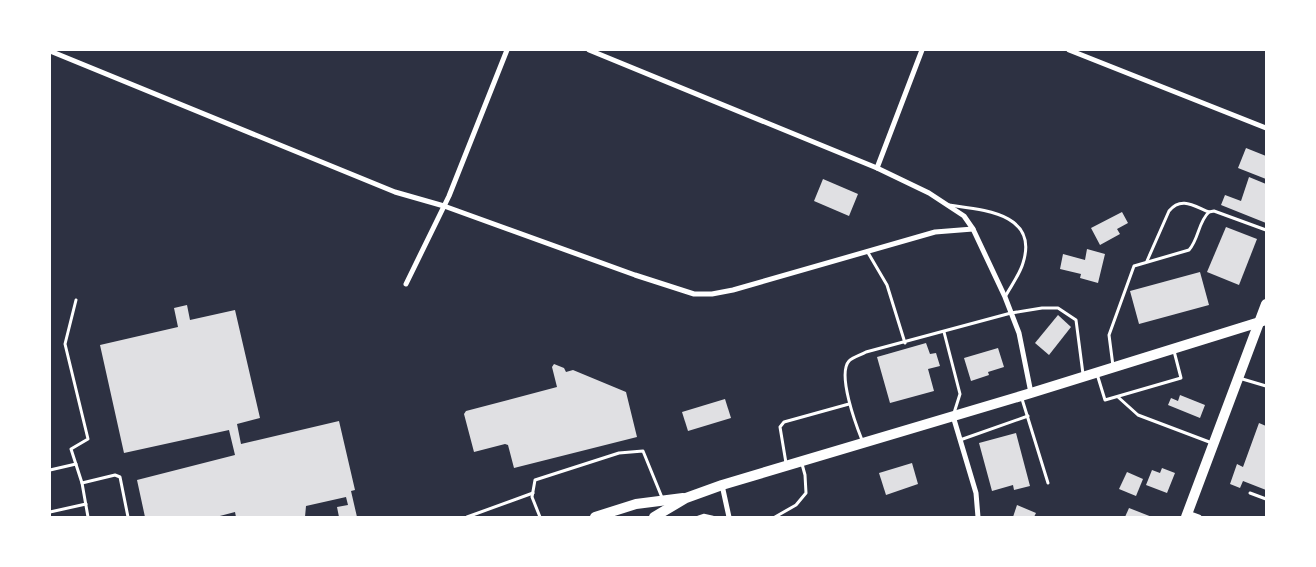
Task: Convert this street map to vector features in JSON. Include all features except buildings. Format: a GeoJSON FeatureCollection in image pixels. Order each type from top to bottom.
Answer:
{"type":"FeatureCollection","features":[{"type":"Feature","properties":{"kind":"main road"},"geometry":{"type":"LineString","coordinates":[[1187,515],[1239,377],[1263,321],[1266,304]]}},
{"type":"Feature","properties":{"kind":"main road"},"geometry":{"type":"LineString","coordinates":[[595,517],[636,504],[665,505],[722,485],[1263,321]]}},
{"type":"Feature","properties":{"kind":"main road"},"geometry":{"type":"LineString","coordinates":[[654,517],[665,505]]}},
{"type":"Feature","properties":{"kind":"street"},"geometry":{"type":"LineString","coordinates":[[406,284],[444,206],[507,50]]}},
{"type":"Feature","properties":{"kind":"street"},"geometry":{"type":"LineString","coordinates":[[589,50],[877,168],[929,193],[964,216],[973,229],[1005,297],[1019,333],[1026,394]]}},
{"type":"Feature","properties":{"kind":"street"},"geometry":{"type":"LineString","coordinates":[[877,168],[922,50]]}},
{"type":"Feature","properties":{"kind":"street"},"geometry":{"type":"LineString","coordinates":[[1069,50],[1266,128]]}},
{"type":"Feature","properties":{"kind":"street"},"geometry":{"type":"LineString","coordinates":[[50,51],[395,192],[444,206],[635,275],[694,294],[712,294],[733,290],[935,232],[973,229]]}},
{"type":"Feature","properties":{"kind":"street"},"geometry":{"type":"LineString","coordinates":[[953,416],[976,493],[978,517]]}},
{"type":"Feature","properties":{"kind":"street"},"geometry":{"type":"LineString","coordinates":[[722,485],[729,517]]}},
{"type":"Feature","properties":{"kind":"street"},"geometry":{"type":"LineString","coordinates":[[1187,515],[1198,517]]}},
{"type":"Feature","properties":{"kind":"lane"},"geometry":{"type":"LineString","coordinates":[[1147,262],[1169,211],[1180,202],[1209,212],[1214,211],[1266,230]]}},
{"type":"Feature","properties":{"kind":"lane"},"geometry":{"type":"LineString","coordinates":[[949,205],[988,210],[1008,218],[1021,229],[1026,246],[1023,263],[1005,297]]}},
{"type":"Feature","properties":{"kind":"lane"},"geometry":{"type":"LineString","coordinates":[[1113,367],[1108,335],[1134,266],[1189,250],[1193,245],[1204,216],[1209,212]]}},
{"type":"Feature","properties":{"kind":"lane"},"geometry":{"type":"LineString","coordinates":[[867,252],[887,285],[905,343]]}},
{"type":"Feature","properties":{"kind":"lane"},"geometry":{"type":"LineString","coordinates":[[76,300],[65,344],[88,439],[71,449],[82,484],[88,517]]}},
{"type":"Feature","properties":{"kind":"lane"},"geometry":{"type":"LineString","coordinates":[[863,443],[849,404],[844,368],[849,360],[866,352],[1011,313],[1058,308],[1076,320],[1083,376]]}},
{"type":"Feature","properties":{"kind":"lane"},"geometry":{"type":"LineString","coordinates":[[944,332],[960,394],[953,416]]}},
{"type":"Feature","properties":{"kind":"lane"},"geometry":{"type":"LineString","coordinates":[[1096,372],[1105,400],[1181,378],[1173,348]]}},
{"type":"Feature","properties":{"kind":"lane"},"geometry":{"type":"LineString","coordinates":[[1239,377],[1266,386]]}},
{"type":"Feature","properties":{"kind":"lane"},"geometry":{"type":"LineString","coordinates":[[1026,394],[1028,416],[1048,483]]}},
{"type":"Feature","properties":{"kind":"lane"},"geometry":{"type":"LineString","coordinates":[[1118,397],[1138,415],[1214,444]]}},
{"type":"Feature","properties":{"kind":"lane"},"geometry":{"type":"LineString","coordinates":[[787,466],[780,426],[784,422],[849,404]]}},
{"type":"Feature","properties":{"kind":"lane"},"geometry":{"type":"LineString","coordinates":[[960,440],[1028,416]]}},
{"type":"Feature","properties":{"kind":"lane"},"geometry":{"type":"LineString","coordinates":[[540,517],[532,497],[535,480],[619,453],[643,451],[665,505]]}},
{"type":"Feature","properties":{"kind":"lane"},"geometry":{"type":"LineString","coordinates":[[775,517],[796,505],[806,493],[805,474],[801,462]]}},
{"type":"Feature","properties":{"kind":"lane"},"geometry":{"type":"LineString","coordinates":[[50,470],[76,464]]}},
{"type":"Feature","properties":{"kind":"lane"},"geometry":{"type":"LineString","coordinates":[[82,484],[116,475],[120,476],[128,517]]}},
{"type":"Feature","properties":{"kind":"lane"},"geometry":{"type":"LineString","coordinates":[[466,517],[533,493]]}},
{"type":"Feature","properties":{"kind":"lane"},"geometry":{"type":"LineString","coordinates":[[1250,494],[1266,499]]}},
{"type":"Feature","properties":{"kind":"lane"},"geometry":{"type":"LineString","coordinates":[[50,512],[86,504]]}},
{"type":"Feature","properties":{"kind":"path"},"geometry":{"type":"LineString","coordinates":[[698,517],[704,515],[713,517]]}}]}
